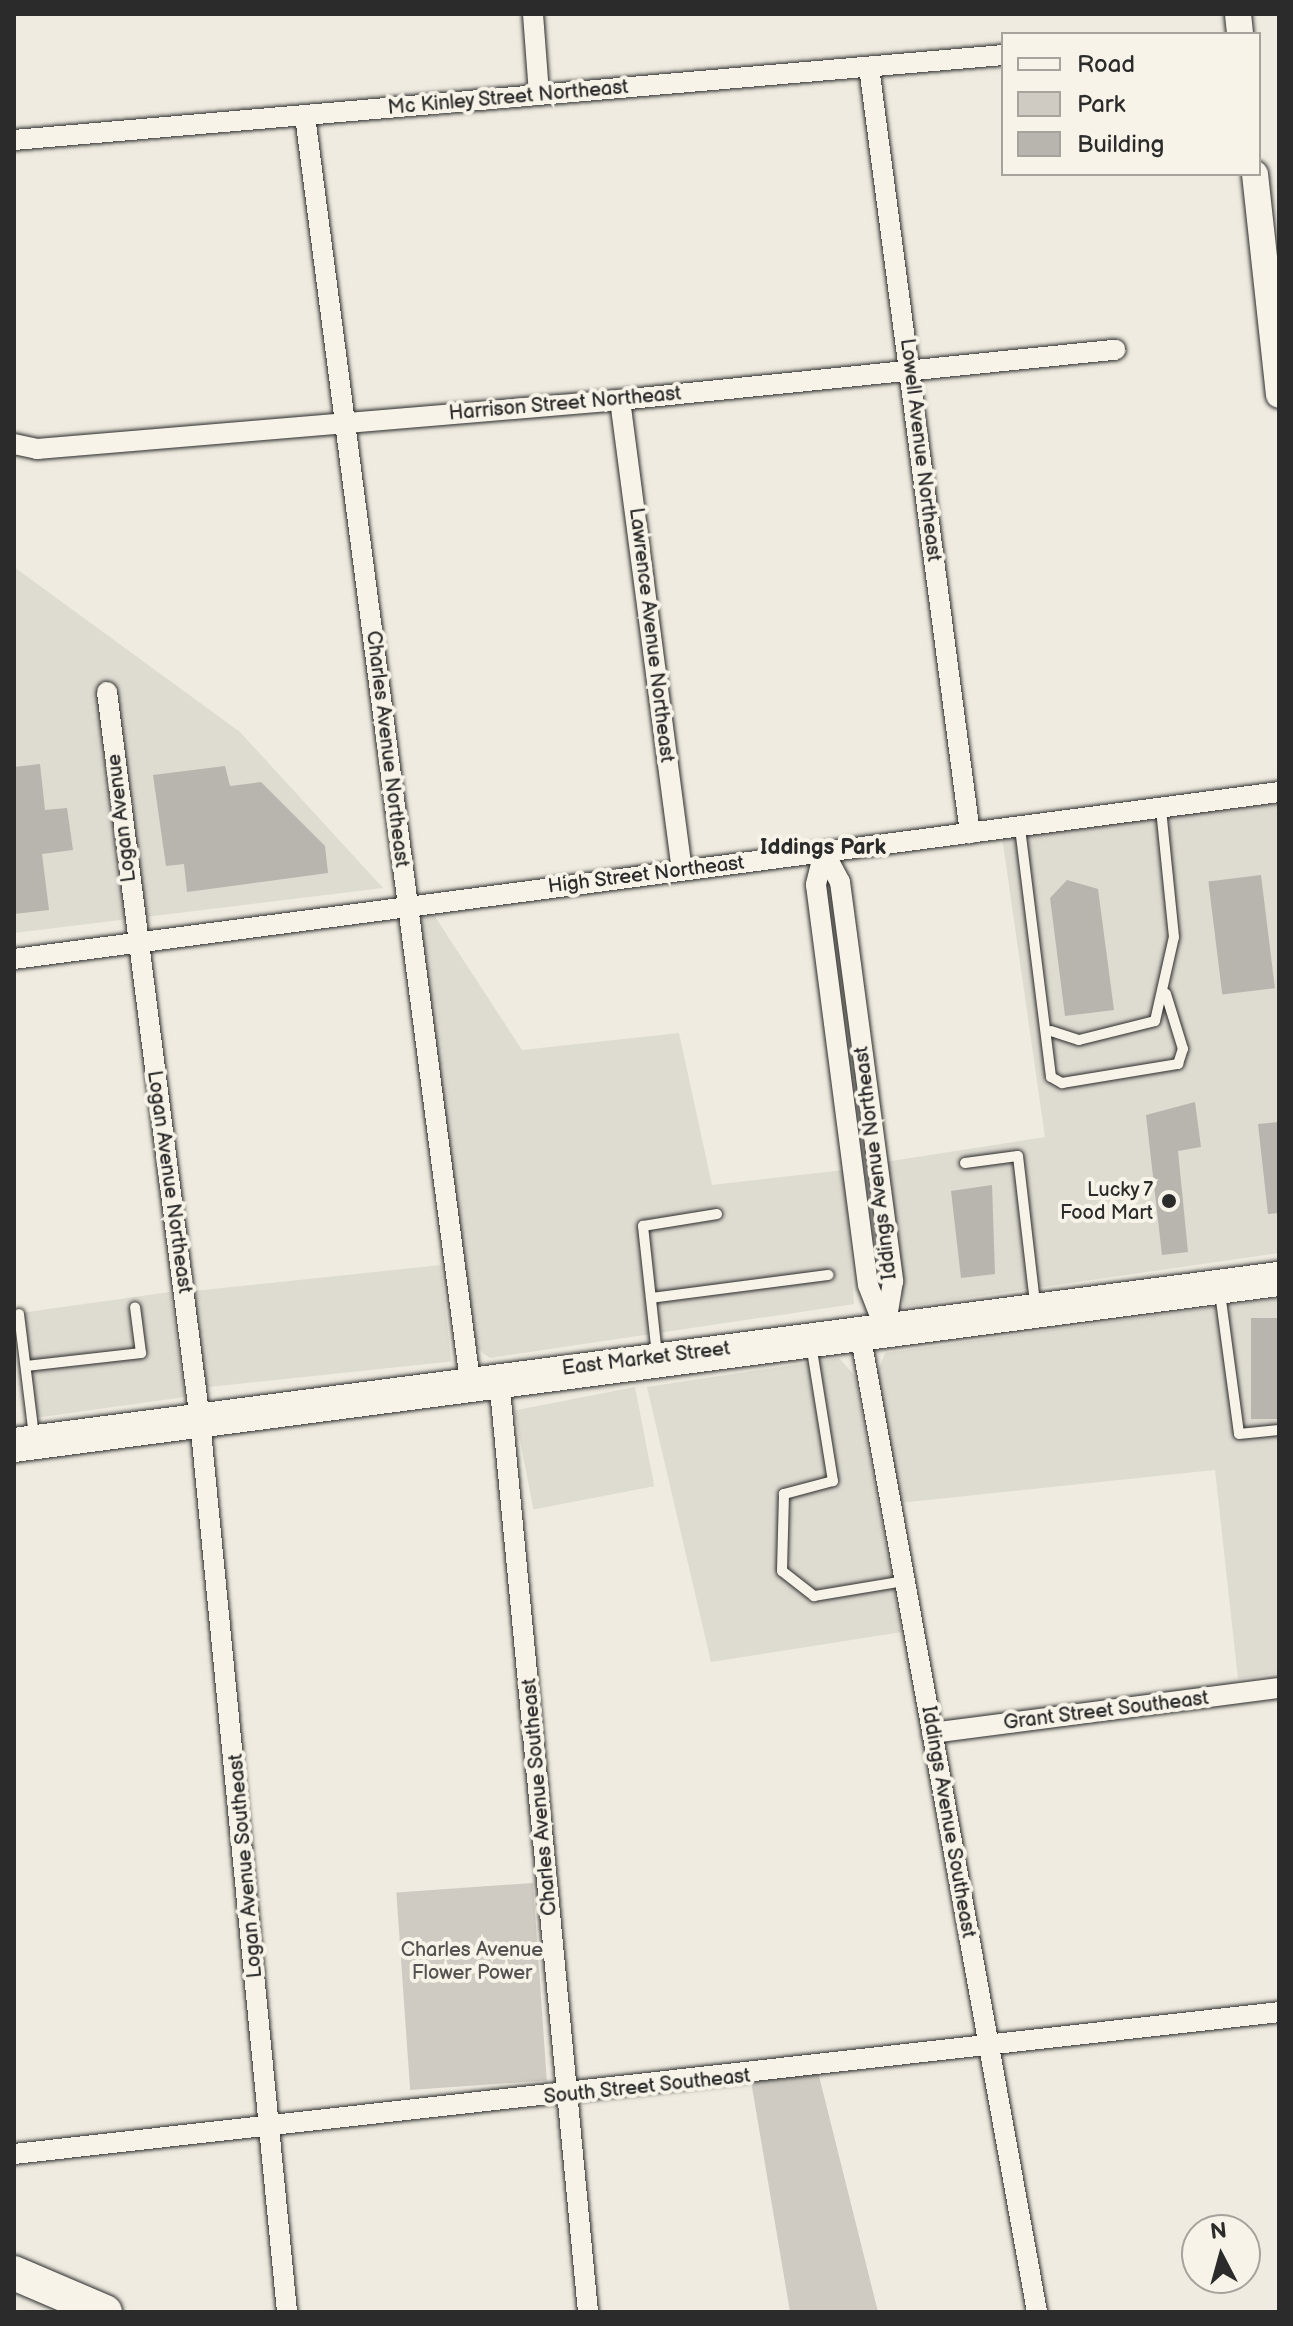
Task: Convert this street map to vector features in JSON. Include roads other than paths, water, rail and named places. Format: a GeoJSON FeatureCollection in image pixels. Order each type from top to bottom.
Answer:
{"type":"FeatureCollection","features":[{"type":"Feature","properties":{"kind":"main road","name":"East Market Street"},"geometry":{"type":"LineString","coordinates":[[24,1444],[657,1357],[1279,1279]]}},
{"type":"Feature","properties":{"kind":"main road"},"geometry":{"type":"LineString","coordinates":[[14,2273],[105,2312]]}},
{"type":"Feature","properties":{"kind":"street"},"geometry":{"type":"LineString","coordinates":[[533,14],[539,94]]}},
{"type":"Feature","properties":{"kind":"street","name":"Mc Kinley Street Northeast"},"geometry":{"type":"LineString","coordinates":[[14,140],[1001,55]]}},
{"type":"Feature","properties":{"kind":"street","name":"Lowell Avenue Northeast"},"geometry":{"type":"LineString","coordinates":[[869,67],[970,833]]}},
{"type":"Feature","properties":{"kind":"street","name":"Charles Avenue Northeast"},"geometry":{"type":"LineString","coordinates":[[305,116],[407,906],[485,1381]]}},
{"type":"Feature","properties":{"kind":"street"},"geometry":{"type":"LineString","coordinates":[[1255,176],[1279,395]]}},
{"type":"Feature","properties":{"kind":"street","name":"Harrison Street Northeast"},"geometry":{"type":"LineString","coordinates":[[14,444],[37,449],[620,400],[909,374],[1115,350]]}},
{"type":"Feature","properties":{"kind":"street","name":"Lawrence Avenue Northeast"},"geometry":{"type":"LineString","coordinates":[[620,400],[682,870]]}},
{"type":"Feature","properties":{"kind":"street","name":"Logan Avenue"},"geometry":{"type":"LineString","coordinates":[[107,692],[137,943]]}},
{"type":"Feature","properties":{"kind":"street","name":"High Street Northeast"},"geometry":{"type":"LineString","coordinates":[[14,959],[1279,792]]}},
{"type":"Feature","properties":{"kind":"street","name":"Iddings Avenue Northeast"},"geometry":{"type":"LineString","coordinates":[[824,852],[840,882],[893,1281],[872,1331]]}},
{"type":"Feature","properties":{"kind":"street","name":"Logan Avenue Northeast"},"geometry":{"type":"LineString","coordinates":[[137,943],[200,1421]]}},
{"type":"Feature","properties":{"kind":"street","name":"Iddings Avenue Southeast"},"geometry":{"type":"LineString","coordinates":[[872,1331],[905,1581],[1037,2312]]}},
{"type":"Feature","properties":{"kind":"street","name":"Charles Avenue Southeast"},"geometry":{"type":"LineString","coordinates":[[485,1381],[568,2095],[588,2312]]}},
{"type":"Feature","properties":{"kind":"street","name":"Logan Avenue Southeast"},"geometry":{"type":"LineString","coordinates":[[200,1421],[287,2312]]}},
{"type":"Feature","properties":{"kind":"street","name":"Grant Street Southeast"},"geometry":{"type":"LineString","coordinates":[[932,1733],[1279,1688]]}},
{"type":"Feature","properties":{"kind":"street","name":"South Street Southeast"},"geometry":{"type":"LineString","coordinates":[[14,2154],[989,2050],[1279,2012]]}},
{"type":"Feature","properties":{"kind":"lane"},"geometry":{"type":"LineString","coordinates":[[1051,1031],[1079,1040],[1155,1021],[1166,994],[1174,937],[1161,809]]}},
{"type":"Feature","properties":{"kind":"lane"},"geometry":{"type":"LineString","coordinates":[[1020,828],[1051,1031],[1051,1077],[1062,1083],[1178,1064],[1183,1049],[1166,994]]}},
{"type":"Feature","properties":{"kind":"lane"},"geometry":{"type":"LineString","coordinates":[[965,1163],[1018,1156],[1036,1310]]}},
{"type":"Feature","properties":{"kind":"lane"},"geometry":{"type":"LineString","coordinates":[[657,1357],[643,1226],[717,1214]]}},
{"type":"Feature","properties":{"kind":"lane"},"geometry":{"type":"LineString","coordinates":[[651,1298],[829,1275]]}},
{"type":"Feature","properties":{"kind":"lane"},"geometry":{"type":"LineString","coordinates":[[1219,1286],[1239,1434],[1279,1430]]}},
{"type":"Feature","properties":{"kind":"lane"},"geometry":{"type":"LineString","coordinates":[[26,1366],[141,1353],[135,1307]]}},
{"type":"Feature","properties":{"kind":"lane"},"geometry":{"type":"LineString","coordinates":[[19,1314],[26,1366],[24,1444]]}},
{"type":"Feature","properties":{"kind":"lane"},"geometry":{"type":"LineString","coordinates":[[810,1339],[833,1481],[784,1494],[782,1571],[814,1596],[905,1581]]}},
{"type":"Feature","properties":{"kind":"place","name":"Lucky 7 Food Mart"},"geometry":{"type":"Point","coordinates":[1169,1201]}},
{"type":"Feature","properties":{"kind":"district","name":"Iddings Park"},"geometry":{"type":"Point","coordinates":[823,848]}},
{"type":"Feature","properties":{"kind":"park label","name":"Charles Avenue Flower Power"},"geometry":{"type":"Point","coordinates":[472,1962]}}]}
